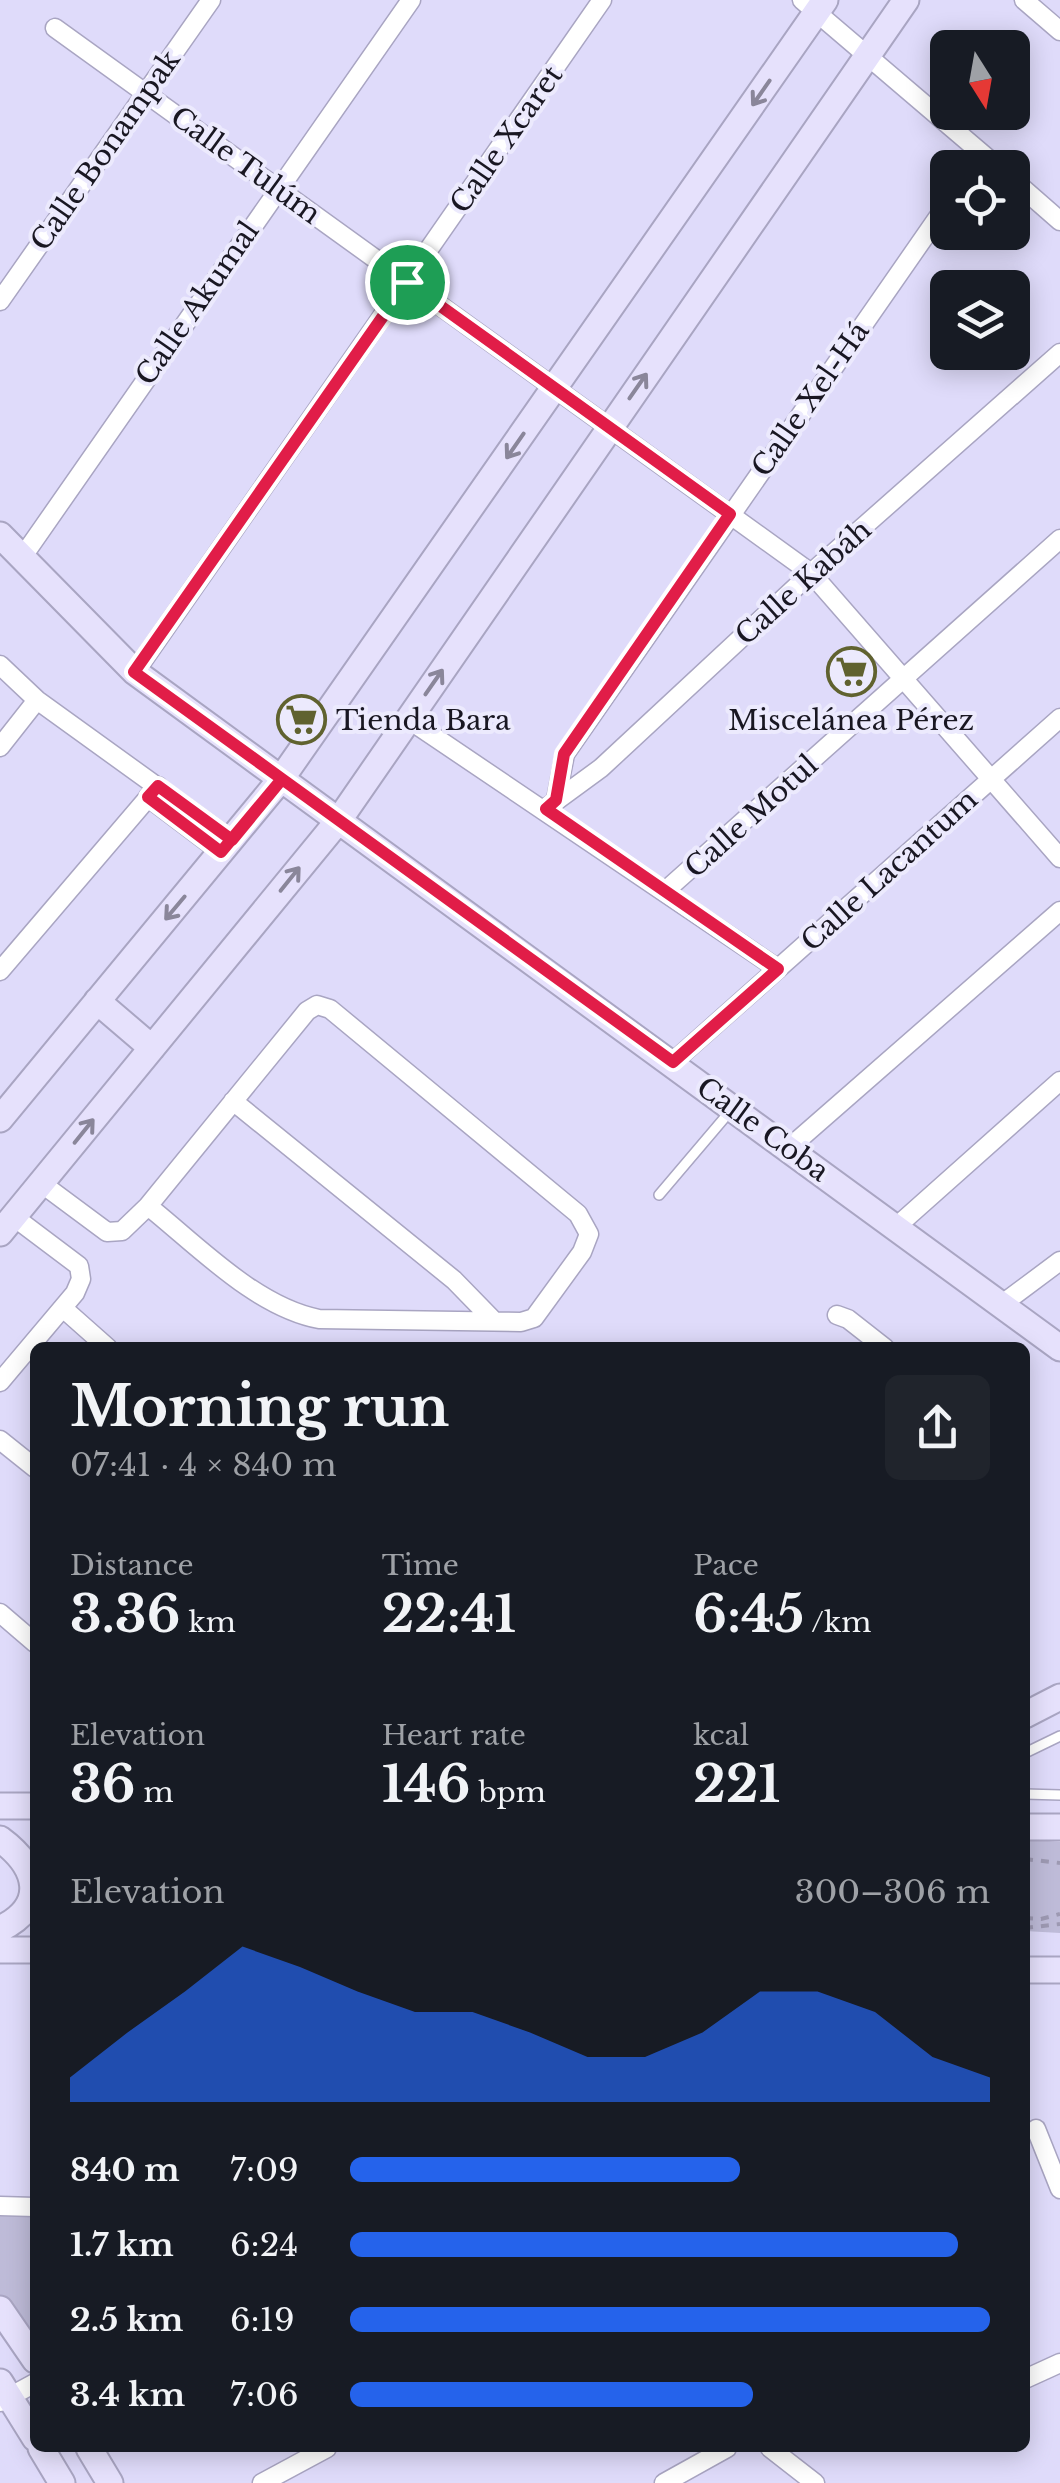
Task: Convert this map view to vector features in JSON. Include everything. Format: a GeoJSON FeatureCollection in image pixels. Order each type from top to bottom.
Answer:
{"type":"FeatureCollection","features":[{"type":"Feature","properties":{"kind":"main road"},"geometry":{"type":"LineString","coordinates":[[7,1225],[339,820],[906,0]]}},
{"type":"Feature","properties":{"kind":"main road"},"geometry":{"type":"LineString","coordinates":[[0,1119],[282,779],[555,388],[815,4]]}},
{"type":"Feature","properties":{"kind":"main road","name":"Calle Coba"},"geometry":{"type":"LineString","coordinates":[[0,536],[134,672],[1060,1348]]}},
{"type":"Feature","properties":{"kind":"main road"},"geometry":{"type":"LineString","coordinates":[[98,1001],[152,1048]]}},
{"type":"Feature","properties":{"kind":"main road"},"geometry":{"type":"LineString","coordinates":[[1030,1712],[1060,1697]]}},
{"type":"Feature","properties":{"kind":"main road"},"geometry":{"type":"LineString","coordinates":[[0,1806],[30,1806]]}},
{"type":"Feature","properties":{"kind":"main road"},"geometry":{"type":"LineString","coordinates":[[1030,1827],[1060,1827]]}},
{"type":"Feature","properties":{"kind":"main road"},"geometry":{"type":"LineString","coordinates":[[0,1838],[19,1853],[30,1876]]}},
{"type":"Feature","properties":{"kind":"main road"},"geometry":{"type":"LineString","coordinates":[[0,1929],[18,1920],[30,1903]]}},
{"type":"Feature","properties":{"kind":"main road"},"geometry":{"type":"LineString","coordinates":[[0,1950],[30,1950]]}},
{"type":"Feature","properties":{"kind":"main road"},"geometry":{"type":"LineString","coordinates":[[1030,1970],[1059,1971]]}},
{"type":"Feature","properties":{"kind":"main road"},"geometry":{"type":"LineString","coordinates":[[0,2309],[30,2353]]}},
{"type":"Feature","properties":{"kind":"main road"},"geometry":{"type":"LineString","coordinates":[[3,2394],[30,2431]]}},
{"type":"Feature","properties":{"kind":"main road"},"geometry":{"type":"LineString","coordinates":[[43,2452],[62,2483]]}},
{"type":"Feature","properties":{"kind":"main road"},"geometry":{"type":"LineString","coordinates":[[91,2452],[110,2483]]}},
{"type":"Feature","properties":{"kind":"street","name":"Calle Bonampak"},"geometry":{"type":"LineString","coordinates":[[0,301],[211,0]]}},
{"type":"Feature","properties":{"kind":"street","name":"Calle Akumal"},"geometry":{"type":"LineString","coordinates":[[21,559],[410,0]]}},
{"type":"Feature","properties":{"kind":"street","name":"Calle Xcaret"},"geometry":{"type":"LineString","coordinates":[[134,672],[602,0]]}},
{"type":"Feature","properties":{"kind":"street"},"geometry":{"type":"LineString","coordinates":[[1024,0],[1060,31]]}},
{"type":"Feature","properties":{"kind":"street"},"geometry":{"type":"LineString","coordinates":[[815,4],[968,150]]}},
{"type":"Feature","properties":{"kind":"street","name":"Calle Tulúm"},"geometry":{"type":"LineString","coordinates":[[55,28],[811,573],[1060,858]]}},
{"type":"Feature","properties":{"kind":"street"},"geometry":{"type":"LineString","coordinates":[[1030,195],[1060,220]]}},
{"type":"Feature","properties":{"kind":"street","name":"Calle Xel-Há"},"geometry":{"type":"LineString","coordinates":[[551,805],[564,754],[930,229]]}},
{"type":"Feature","properties":{"kind":"street","name":"Calle Kabáh"},"geometry":{"type":"LineString","coordinates":[[551,805],[601,768],[811,573],[1060,353]]}},
{"type":"Feature","properties":{"kind":"street","name":"Calle Motul"},"geometry":{"type":"LineString","coordinates":[[664,892],[1060,539]]}},
{"type":"Feature","properties":{"kind":"street"},"geometry":{"type":"LineString","coordinates":[[0,665],[37,700],[226,846]]}},
{"type":"Feature","properties":{"kind":"street"},"geometry":{"type":"LineString","coordinates":[[0,747],[37,700]]}},
{"type":"Feature","properties":{"kind":"street","name":"Calle Lacantum"},"geometry":{"type":"LineString","coordinates":[[673,1062],[1060,718]]}},
{"type":"Feature","properties":{"kind":"street"},"geometry":{"type":"LineString","coordinates":[[408,719],[551,805],[664,892],[778,969]]}},
{"type":"Feature","properties":{"kind":"street"},"geometry":{"type":"LineString","coordinates":[[0,971],[153,792]]}},
{"type":"Feature","properties":{"kind":"street"},"geometry":{"type":"LineString","coordinates":[[789,1148],[1060,911]]}},
{"type":"Feature","properties":{"kind":"street"},"geometry":{"type":"LineString","coordinates":[[41,1184],[107,1232],[122,1232],[148,1206],[307,1011],[317,1005],[330,1009],[578,1214],[589,1234],[588,1243],[534,1318],[521,1322],[319,1320],[295,1315],[270,1302],[148,1206]]}},
{"type":"Feature","properties":{"kind":"street"},"geometry":{"type":"LineString","coordinates":[[896,1227],[1060,1080]]}},
{"type":"Feature","properties":{"kind":"street"},"geometry":{"type":"LineString","coordinates":[[233,1102],[454,1280],[492,1320]]}},
{"type":"Feature","properties":{"kind":"street"},"geometry":{"type":"LineString","coordinates":[[7,1225],[79,1266],[81,1280],[64,1309],[35,1342]]}},
{"type":"Feature","properties":{"kind":"street"},"geometry":{"type":"LineString","coordinates":[[1002,1305],[1060,1260]]}},
{"type":"Feature","properties":{"kind":"street"},"geometry":{"type":"LineString","coordinates":[[64,1309],[101,1342]]}},
{"type":"Feature","properties":{"kind":"street"},"geometry":{"type":"LineString","coordinates":[[837,1315],[877,1342]]}},
{"type":"Feature","properties":{"kind":"street"},"geometry":{"type":"LineString","coordinates":[[0,1382],[30,1348]]}},
{"type":"Feature","properties":{"kind":"street"},"geometry":{"type":"LineString","coordinates":[[0,1440],[30,1464]]}},
{"type":"Feature","properties":{"kind":"street"},"geometry":{"type":"LineString","coordinates":[[0,1613],[30,1638]]}},
{"type":"Feature","properties":{"kind":"street"},"geometry":{"type":"LineString","coordinates":[[1036,2129],[1060,2189]]}},
{"type":"Feature","properties":{"kind":"street"},"geometry":{"type":"LineString","coordinates":[[0,2206],[30,2206]]}},
{"type":"Feature","properties":{"kind":"street"},"geometry":{"type":"LineString","coordinates":[[1030,2377],[1060,2363]]}},
{"type":"Feature","properties":{"kind":"street"},"geometry":{"type":"LineString","coordinates":[[3,2394],[30,2384]]}},
{"type":"Feature","properties":{"kind":"street"},"geometry":{"type":"LineString","coordinates":[[262,2483],[320,2452]]}},
{"type":"Feature","properties":{"kind":"street"},"geometry":{"type":"LineString","coordinates":[[664,2483],[720,2452]]}},
{"type":"Feature","properties":{"kind":"street"},"geometry":{"type":"LineString","coordinates":[[775,2452],[815,2483]]}},
{"type":"Feature","properties":{"kind":"lane"},"geometry":{"type":"LineString","coordinates":[[659,1195],[734,1107]]}},
{"type":"Feature","properties":{"kind":"lane"},"geometry":{"type":"LineString","coordinates":[[1030,1751],[1060,1736]]}},
{"type":"Feature","properties":{"kind":"lane"},"geometry":{"type":"LineString","coordinates":[[1030,1794],[1060,1795]]}},
{"type":"Feature","properties":{"kind":"path"},"geometry":{"type":"LineString","coordinates":[[1030,1860],[1060,1863]]}},
{"type":"Feature","properties":{"kind":"path"},"geometry":{"type":"LineString","coordinates":[[1030,1918],[1060,1914]]}},
{"type":"Feature","properties":{"kind":"path"},"geometry":{"type":"LineString","coordinates":[[1030,1927],[1060,1924]]}},
{"type":"Feature","properties":{"kind":"shaded area"},"geometry":{"type":"Polygon","coordinates":[[[1030,1839],[1060,1842],[1060,1933],[1030,1931],[1030,1839]]]}},
{"type":"Feature","properties":{"kind":"shaded area"},"geometry":{"type":"Polygon","coordinates":[[[0,2206],[30,2207],[30,2353],[0,2309],[0,2206]]]}},
{"type":"Feature","properties":{"kind":"place","name":"Miscelánea Pérez"},"geometry":{"type":"Point","coordinates":[851,672]}},
{"type":"Feature","properties":{"kind":"place","name":"Tienda Bara"},"geometry":{"type":"Point","coordinates":[301,720]}},
{"type":"Feature","properties":{"kind":"route"},"geometry":{"type":"LineString","coordinates":[[407,282],[134,672],[282,779],[232,840],[158,786],[148,797],[221,852],[232,840],[282,779],[673,1062],[778,969],[546,809],[556,800],[564,754],[730,514],[407,282]]}}]}
